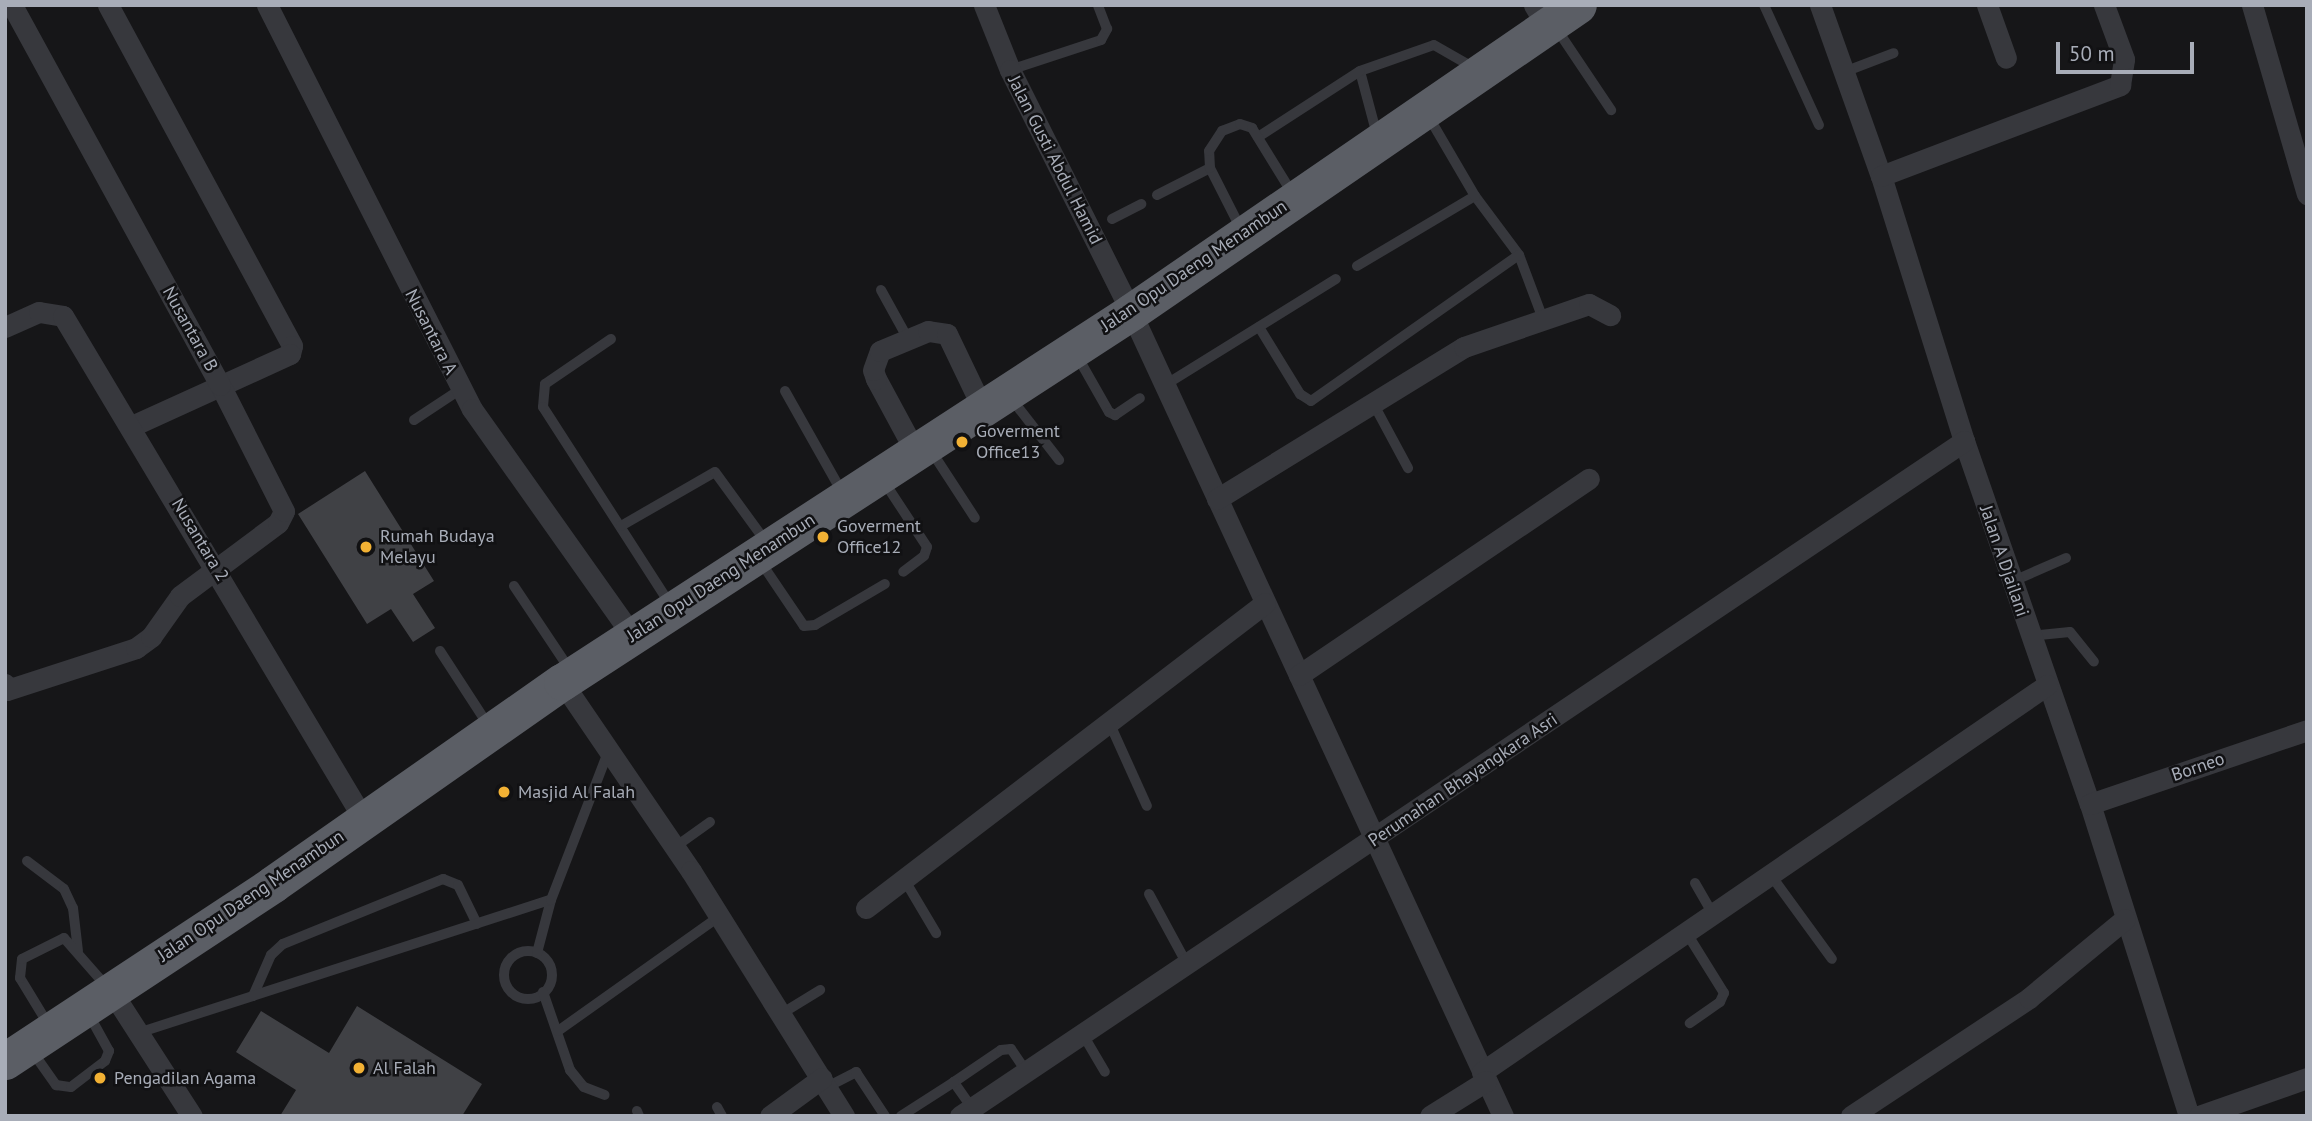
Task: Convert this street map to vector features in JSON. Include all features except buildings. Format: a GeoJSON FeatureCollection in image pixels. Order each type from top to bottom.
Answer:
{"type":"FeatureCollection","features":[{"type":"Feature","properties":{"kind":"highway","name":"Jalan Opu Daeng Menambun"},"geometry":{"type":"LineString","coordinates":[[28,1046],[364,820],[491,730],[879,474],[1131,312],[1480,72],[1554,14]]}},
{"type":"Feature","properties":{"kind":"street","name":"Nusantara B"},"geometry":{"type":"LineString","coordinates":[[12,5],[220,385],[290,354],[292,341],[108,5]]}},
{"type":"Feature","properties":{"kind":"street","name":"Nusantara A"},"geometry":{"type":"LineString","coordinates":[[267,5],[461,389],[506,461],[633,636]]}},
{"type":"Feature","properties":{"kind":"street","name":"Jalan Gusti Abdul Hamid"},"geometry":{"type":"LineString","coordinates":[[984,5],[1010,70],[1131,312],[1503,1116]]}},
{"type":"Feature","properties":{"kind":"street","name":"Jalan A Djailani"},"geometry":{"type":"LineString","coordinates":[[1820,5],[1881,176],[2011,582],[2090,804],[2189,1116]]}},
{"type":"Feature","properties":{"kind":"street"},"geometry":{"type":"LineString","coordinates":[[1987,5],[2006,58]]}},
{"type":"Feature","properties":{"kind":"street"},"geometry":{"type":"LineString","coordinates":[[1881,176],[2120,85],[2124,59],[2105,5]]}},
{"type":"Feature","properties":{"kind":"street"},"geometry":{"type":"LineString","coordinates":[[2252,5],[2307,194]]}},
{"type":"Feature","properties":{"kind":"street"},"geometry":{"type":"LineString","coordinates":[[1217,499],[1464,347],[1589,304],[1610,314]]}},
{"type":"Feature","properties":{"kind":"street","name":"Nusantara 2"},"geometry":{"type":"LineString","coordinates":[[5,327],[39,312],[63,316],[216,566],[364,820]]}},
{"type":"Feature","properties":{"kind":"street"},"geometry":{"type":"LineString","coordinates":[[921,447],[873,370],[880,351],[928,331],[947,334],[994,400]]}},
{"type":"Feature","properties":{"kind":"street"},"geometry":{"type":"LineString","coordinates":[[6,688],[136,648],[151,637],[180,596],[216,566],[278,523],[284,511],[220,385],[132,426]]}},
{"type":"Feature","properties":{"kind":"street","name":"Perumahan Bhayangkara Asri"},"geometry":{"type":"LineString","coordinates":[[966,1112],[1375,840],[1964,441]]}},
{"type":"Feature","properties":{"kind":"street"},"geometry":{"type":"LineString","coordinates":[[1299,675],[1589,479]]}},
{"type":"Feature","properties":{"kind":"street"},"geometry":{"type":"LineString","coordinates":[[866,908],[1265,603]]}},
{"type":"Feature","properties":{"kind":"street"},"geometry":{"type":"LineString","coordinates":[[568,679],[609,750],[720,916],[844,1116]]}},
{"type":"Feature","properties":{"kind":"street"},"geometry":{"type":"LineString","coordinates":[[1430,1116],[1686,932],[2047,685]]}},
{"type":"Feature","properties":{"kind":"street","name":"Borneo"},"geometry":{"type":"LineString","coordinates":[[2090,804],[2307,730]]}},
{"type":"Feature","properties":{"kind":"street"},"geometry":{"type":"LineString","coordinates":[[1851,1116],[2029,998],[2125,919]]}},
{"type":"Feature","properties":{"kind":"street"},"geometry":{"type":"LineString","coordinates":[[97,998],[138,1033],[192,1116]]}},
{"type":"Feature","properties":{"kind":"street"},"geometry":{"type":"LineString","coordinates":[[2199,1116],[2307,1078]]}},
{"type":"Feature","properties":{"kind":"street"},"geometry":{"type":"LineString","coordinates":[[770,1116],[825,1083]]}},
{"type":"Feature","properties":{"kind":"lane"},"geometry":{"type":"LineString","coordinates":[[1010,70],[1101,40],[1107,29],[1098,5]]}},
{"type":"Feature","properties":{"kind":"lane"},"geometry":{"type":"LineString","coordinates":[[1764,5],[1819,125]]}},
{"type":"Feature","properties":{"kind":"lane"},"geometry":{"type":"LineString","coordinates":[[1554,14],[1611,110]]}},
{"type":"Feature","properties":{"kind":"lane"},"geometry":{"type":"LineString","coordinates":[[1258,136],[1360,71],[1434,45],[1443,46],[1480,72]]}},
{"type":"Feature","properties":{"kind":"lane"},"geometry":{"type":"LineString","coordinates":[[1844,72],[1894,53]]}},
{"type":"Feature","properties":{"kind":"lane"},"geometry":{"type":"LineString","coordinates":[[1360,71],[1378,141]]}},
{"type":"Feature","properties":{"kind":"lane"},"geometry":{"type":"LineString","coordinates":[[1425,110],[1475,196],[1519,255],[1543,319]]}},
{"type":"Feature","properties":{"kind":"lane"},"geometry":{"type":"LineString","coordinates":[[1243,233],[1210,168],[1209,151],[1223,131],[1246,124],[1258,136],[1295,198]]}},
{"type":"Feature","properties":{"kind":"lane"},"geometry":{"type":"LineString","coordinates":[[1157,195],[1210,168]]}},
{"type":"Feature","properties":{"kind":"lane"},"geometry":{"type":"LineString","coordinates":[[1357,266],[1475,196]]}},
{"type":"Feature","properties":{"kind":"lane"},"geometry":{"type":"LineString","coordinates":[[1112,219],[1141,204]]}},
{"type":"Feature","properties":{"kind":"lane"},"geometry":{"type":"LineString","coordinates":[[1259,327],[1300,394],[1311,401],[1519,255]]}},
{"type":"Feature","properties":{"kind":"lane"},"geometry":{"type":"LineString","coordinates":[[1165,386],[1336,279]]}},
{"type":"Feature","properties":{"kind":"lane"},"geometry":{"type":"LineString","coordinates":[[881,290],[908,339]]}},
{"type":"Feature","properties":{"kind":"lane"},"geometry":{"type":"LineString","coordinates":[[611,339],[545,384],[541,396],[543,407],[673,610]]}},
{"type":"Feature","properties":{"kind":"lane"},"geometry":{"type":"LineString","coordinates":[[1073,349],[1109,412],[1115,415],[1140,398]]}},
{"type":"Feature","properties":{"kind":"lane"},"geometry":{"type":"LineString","coordinates":[[415,420],[461,389]]}},
{"type":"Feature","properties":{"kind":"lane"},"geometry":{"type":"LineString","coordinates":[[785,391],[845,497]]}},
{"type":"Feature","properties":{"kind":"lane"},"geometry":{"type":"LineString","coordinates":[[994,400],[1059,460]]}},
{"type":"Feature","properties":{"kind":"lane"},"geometry":{"type":"LineString","coordinates":[[1373,403],[1408,468]]}},
{"type":"Feature","properties":{"kind":"lane"},"geometry":{"type":"LineString","coordinates":[[921,447],[975,518]]}},
{"type":"Feature","properties":{"kind":"lane"},"geometry":{"type":"LineString","coordinates":[[621,526],[715,472],[804,626],[815,625],[885,584]]}},
{"type":"Feature","properties":{"kind":"lane"},"geometry":{"type":"LineString","coordinates":[[879,474],[927,547],[924,556],[903,572]]}},
{"type":"Feature","properties":{"kind":"lane"},"geometry":{"type":"LineString","coordinates":[[2011,582],[2066,558]]}},
{"type":"Feature","properties":{"kind":"lane"},"geometry":{"type":"LineString","coordinates":[[514,586],[568,679]]}},
{"type":"Feature","properties":{"kind":"lane"},"geometry":{"type":"LineString","coordinates":[[2030,636],[2070,632],[2094,662]]}},
{"type":"Feature","properties":{"kind":"lane"},"geometry":{"type":"LineString","coordinates":[[440,651],[491,730]]}},
{"type":"Feature","properties":{"kind":"lane"},"geometry":{"type":"LineString","coordinates":[[1109,722],[1147,806]]}},
{"type":"Feature","properties":{"kind":"lane"},"geometry":{"type":"LineString","coordinates":[[537,953],[551,900],[609,750]]}},
{"type":"Feature","properties":{"kind":"lane"},"geometry":{"type":"LineString","coordinates":[[675,847],[710,822]]}},
{"type":"Feature","properties":{"kind":"lane"},"geometry":{"type":"LineString","coordinates":[[27,860],[64,889],[73,908],[78,951],[97,998],[108,1051],[105,1060],[71,1087],[56,1085],[28,1046],[20,965],[57,938],[69,940],[78,951]]}},
{"type":"Feature","properties":{"kind":"lane"},"geometry":{"type":"LineString","coordinates":[[1770,874],[1832,959]]}},
{"type":"Feature","properties":{"kind":"lane"},"geometry":{"type":"LineString","coordinates":[[253,996],[271,955],[283,944],[443,879],[458,885],[477,924]]}},
{"type":"Feature","properties":{"kind":"lane"},"geometry":{"type":"LineString","coordinates":[[904,879],[936,933]]}},
{"type":"Feature","properties":{"kind":"lane"},"geometry":{"type":"LineString","coordinates":[[1695,883],[1713,914]]}},
{"type":"Feature","properties":{"kind":"lane"},"geometry":{"type":"LineString","coordinates":[[1149,894],[1187,964]]}},
{"type":"Feature","properties":{"kind":"lane"},"geometry":{"type":"LineString","coordinates":[[138,1033],[551,900]]}},
{"type":"Feature","properties":{"kind":"lane"},"geometry":{"type":"LineString","coordinates":[[558,1031],[720,916]]}},
{"type":"Feature","properties":{"kind":"lane"},"geometry":{"type":"LineString","coordinates":[[1686,932],[1724,993],[1720,1002],[1690,1023]]}},
{"type":"Feature","properties":{"kind":"lane"},"geometry":{"type":"LineString","coordinates":[[527,950],[537,953],[549,964],[552,977],[543,992],[522,998],[510,992],[504,979],[505,965],[514,955],[527,950]]}},
{"type":"Feature","properties":{"kind":"lane"},"geometry":{"type":"LineString","coordinates":[[781,1014],[820,990]]}},
{"type":"Feature","properties":{"kind":"lane"},"geometry":{"type":"LineString","coordinates":[[543,992],[576,1079],[584,1087],[606,1095]]}},
{"type":"Feature","properties":{"kind":"lane"},"geometry":{"type":"LineString","coordinates":[[1082,1033],[1105,1072]]}},
{"type":"Feature","properties":{"kind":"lane"},"geometry":{"type":"LineString","coordinates":[[901,1116],[1006,1048],[1016,1053],[1026,1071]]}},
{"type":"Feature","properties":{"kind":"lane"},"geometry":{"type":"LineString","coordinates":[[825,1083],[856,1072],[886,1116]]}},
{"type":"Feature","properties":{"kind":"lane"},"geometry":{"type":"LineString","coordinates":[[954,1082],[966,1112]]}},
{"type":"Feature","properties":{"kind":"place","name":"Goverment Office13"},"geometry":{"type":"Point","coordinates":[962,442]}},
{"type":"Feature","properties":{"kind":"place","name":"Goverment Office12"},"geometry":{"type":"Point","coordinates":[823,537]}},
{"type":"Feature","properties":{"kind":"place","name":"Rumah Budaya Melayu"},"geometry":{"type":"Point","coordinates":[366,547]}},
{"type":"Feature","properties":{"kind":"place","name":"Masjid Al Falah"},"geometry":{"type":"Point","coordinates":[504,792]}},
{"type":"Feature","properties":{"kind":"place","name":"Al Falah"},"geometry":{"type":"Point","coordinates":[359,1068]}},
{"type":"Feature","properties":{"kind":"place","name":"Pengadilan Agama"},"geometry":{"type":"Point","coordinates":[100,1078]}}]}
